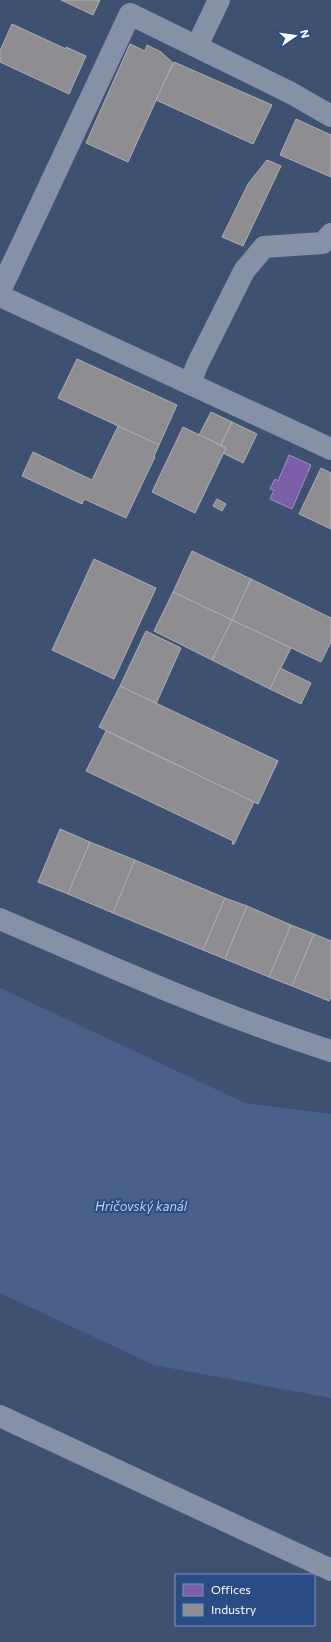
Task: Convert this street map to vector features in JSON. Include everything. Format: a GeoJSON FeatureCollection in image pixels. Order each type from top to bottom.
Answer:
{"type":"FeatureCollection","features":[{"type":"Feature","properties":{"kind":"lane"},"geometry":{"type":"LineString","coordinates":[[197,46],[219,0]]}},
{"type":"Feature","properties":{"kind":"lane"},"geometry":{"type":"LineString","coordinates":[[0,291],[130,14],[291,93],[331,116]]}},
{"type":"Feature","properties":{"kind":"lane"},"geometry":{"type":"LineString","coordinates":[[190,384],[197,365],[244,271],[264,248],[324,243],[331,234]]}},
{"type":"Feature","properties":{"kind":"lane"},"geometry":{"type":"LineString","coordinates":[[0,296],[331,449]]}},
{"type":"Feature","properties":{"kind":"lane"},"geometry":{"type":"LineString","coordinates":[[0,919],[204,1005],[269,1031],[331,1052]]}},
{"type":"Feature","properties":{"kind":"lane"},"geometry":{"type":"LineString","coordinates":[[0,1416],[331,1570]]}},
{"type":"Feature","properties":{"kind":"water","name":"Hričovský kanál"},"geometry":{"type":"Polygon","coordinates":[[[0,988],[245,1103],[331,1114],[331,1398],[154,1365],[0,1293],[0,988]]]}},
{"type":"Feature","properties":{"kind":"building: Offices"},"geometry":{"type":"Polygon","coordinates":[[[289,455],[311,465],[292,509],[270,499],[274,490],[270,489],[275,479],[278,481],[289,455]]]}},
{"type":"Feature","properties":{"kind":"building: Industry"},"geometry":{"type":"Polygon","coordinates":[[[61,0],[100,0],[93,15],[61,0]]]}},
{"type":"Feature","properties":{"kind":"building: Industry"},"geometry":{"type":"Polygon","coordinates":[[[12,24],[66,49],[66,47],[86,56],[69,94],[0,62],[0,51],[12,24]]]}},
{"type":"Feature","properties":{"kind":"building: Industry"},"geometry":{"type":"Polygon","coordinates":[[[130,44],[145,51],[147,45],[161,52],[173,63],[128,162],[86,143],[130,44]]]}},
{"type":"Feature","properties":{"kind":"building: Industry"},"geometry":{"type":"Polygon","coordinates":[[[174,62],[272,105],[253,144],[156,100],[174,62]]]}},
{"type":"Feature","properties":{"kind":"building: Industry"},"geometry":{"type":"Polygon","coordinates":[[[296,119],[331,135],[331,177],[280,155],[296,119]]]}},
{"type":"Feature","properties":{"kind":"building: Industry"},"geometry":{"type":"Polygon","coordinates":[[[267,160],[281,166],[243,246],[222,237],[248,184],[267,160]]]}},
{"type":"Feature","properties":{"kind":"building: Industry"},"geometry":{"type":"Polygon","coordinates":[[[77,359],[177,405],[159,445],[58,398],[77,359]]]}},
{"type":"Feature","properties":{"kind":"building: Industry"},"geometry":{"type":"Polygon","coordinates":[[[211,412],[232,422],[221,445],[199,435],[211,412]]]}},
{"type":"Feature","properties":{"kind":"building: Industry"},"geometry":{"type":"Polygon","coordinates":[[[232,422],[257,434],[243,463],[223,453],[226,448],[221,445],[232,422]]]}},
{"type":"Feature","properties":{"kind":"building: Industry"},"geometry":{"type":"Polygon","coordinates":[[[118,426],[159,445],[154,456],[155,457],[126,518],[84,499],[82,504],[22,476],[33,452],[92,480],[118,426]]]}},
{"type":"Feature","properties":{"kind":"building: Industry"},"geometry":{"type":"Polygon","coordinates":[[[183,427],[226,448],[195,513],[152,492],[183,427]]]}},
{"type":"Feature","properties":{"kind":"building: Industry"},"geometry":{"type":"Polygon","coordinates":[[[321,468],[331,473],[331,529],[299,514],[321,468]]]}},
{"type":"Feature","properties":{"kind":"building: Industry"},"geometry":{"type":"Polygon","coordinates":[[[217,499],[226,504],[222,511],[213,506],[217,499]]]}},
{"type":"Feature","properties":{"kind":"building: Industry"},"geometry":{"type":"Polygon","coordinates":[[[192,551],[251,579],[232,620],[173,592],[192,551]]]}},
{"type":"Feature","properties":{"kind":"building: Industry"},"geometry":{"type":"Polygon","coordinates":[[[94,559],[156,588],[114,679],[52,650],[94,559]]]}},
{"type":"Feature","properties":{"kind":"building: Industry"},"geometry":{"type":"Polygon","coordinates":[[[251,579],[331,618],[331,642],[321,662],[232,620],[251,579]]]}},
{"type":"Feature","properties":{"kind":"building: Industry"},"geometry":{"type":"Polygon","coordinates":[[[173,592],[232,620],[212,660],[154,631],[173,592]]]}},
{"type":"Feature","properties":{"kind":"building: Industry"},"geometry":{"type":"Polygon","coordinates":[[[232,620],[291,648],[270,689],[212,660],[232,620]]]}},
{"type":"Feature","properties":{"kind":"building: Industry"},"geometry":{"type":"Polygon","coordinates":[[[146,631],[181,648],[156,704],[120,686],[146,631]]]}},
{"type":"Feature","properties":{"kind":"building: Industry"},"geometry":{"type":"Polygon","coordinates":[[[280,668],[311,683],[301,704],[270,689],[280,668]]]}},
{"type":"Feature","properties":{"kind":"building: Industry"},"geometry":{"type":"Polygon","coordinates":[[[120,686],[278,761],[258,804],[99,727],[120,686]]]}},
{"type":"Feature","properties":{"kind":"building: Industry"},"geometry":{"type":"Polygon","coordinates":[[[106,731],[254,802],[234,844],[232,844],[233,841],[86,771],[106,731]]]}},
{"type":"Feature","properties":{"kind":"building: Industry"},"geometry":{"type":"Polygon","coordinates":[[[60,829],[90,842],[68,894],[38,882],[60,829]]]}},
{"type":"Feature","properties":{"kind":"building: Industry"},"geometry":{"type":"Polygon","coordinates":[[[90,842],[135,860],[113,913],[68,894],[90,842]]]}},
{"type":"Feature","properties":{"kind":"building: Industry"},"geometry":{"type":"Polygon","coordinates":[[[135,860],[225,898],[203,950],[113,913],[135,860]]]}},
{"type":"Feature","properties":{"kind":"building: Industry"},"geometry":{"type":"Polygon","coordinates":[[[225,898],[247,906],[225,959],[203,950],[225,898]]]}},
{"type":"Feature","properties":{"kind":"building: Industry"},"geometry":{"type":"Polygon","coordinates":[[[247,906],[291,925],[269,977],[225,959],[247,906]]]}},
{"type":"Feature","properties":{"kind":"building: Industry"},"geometry":{"type":"Polygon","coordinates":[[[291,925],[314,934],[292,986],[269,977],[291,925]]]}},
{"type":"Feature","properties":{"kind":"building: Industry"},"geometry":{"type":"Polygon","coordinates":[[[314,934],[331,941],[331,997],[329,1001],[292,986],[314,934]]]}}]}
